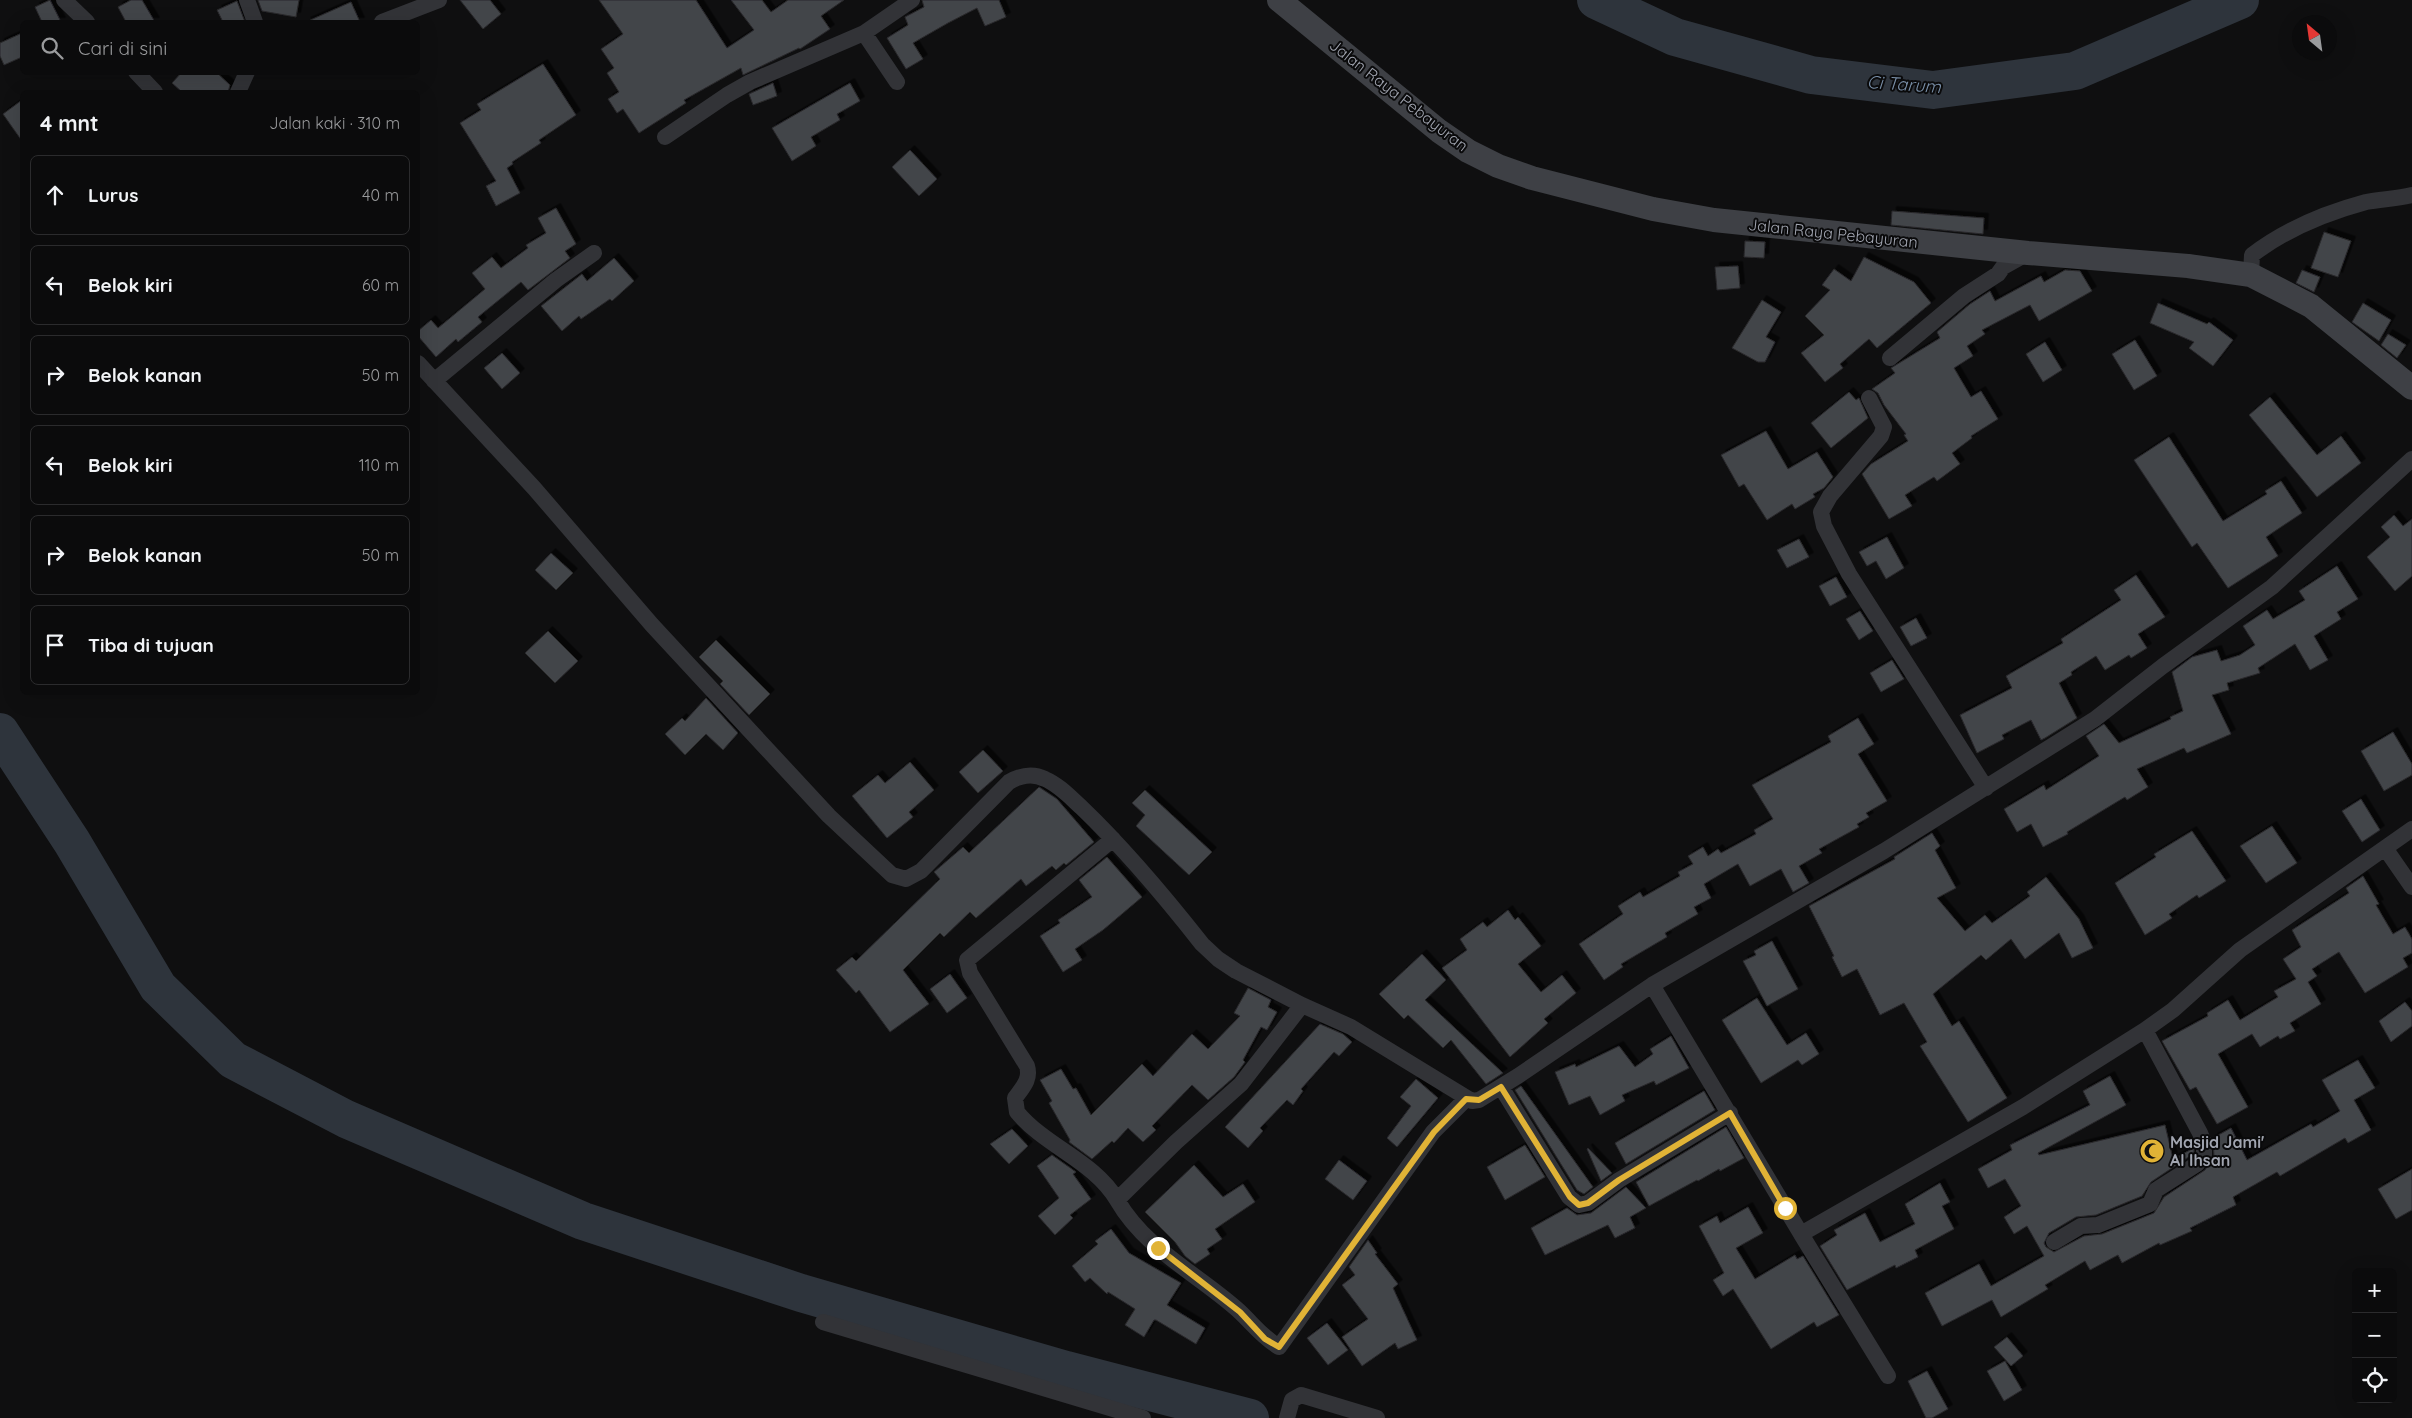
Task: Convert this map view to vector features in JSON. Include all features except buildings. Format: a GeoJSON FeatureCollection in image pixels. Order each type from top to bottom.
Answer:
{"type":"FeatureCollection","features":[{"type":"Feature","properties":{"kind":"main road","name":"Jalan Raya Pebayuran"},"geometry":{"type":"LineString","coordinates":[[1279,0],[1439,132],[1468,151],[1490,162],[1532,178],[1653,209],[1714,220],[2028,253],[2188,266],[2251,275],[2310,306],[2412,388]]}},
{"type":"Feature","properties":{"kind":"street"},"geometry":{"type":"LineString","coordinates":[[64,0],[85,20]]}},
{"type":"Feature","properties":{"kind":"street"},"geometry":{"type":"LineString","coordinates":[[247,0],[254,20]]}},
{"type":"Feature","properties":{"kind":"street"},"geometry":{"type":"LineString","coordinates":[[387,20],[439,0]]}},
{"type":"Feature","properties":{"kind":"street"},"geometry":{"type":"LineString","coordinates":[[665,137],[727,95],[750,82],[864,33],[912,0]]}},
{"type":"Feature","properties":{"kind":"street"},"geometry":{"type":"LineString","coordinates":[[864,33],[897,82]]}},
{"type":"Feature","properties":{"kind":"street"},"geometry":{"type":"LineString","coordinates":[[139,75],[154,90]]}},
{"type":"Feature","properties":{"kind":"street"},"geometry":{"type":"LineString","coordinates":[[239,90],[246,75]]}},
{"type":"Feature","properties":{"kind":"street"},"geometry":{"type":"LineString","coordinates":[[2251,275],[2252,255],[2269,241],[2304,224],[2368,202],[2412,195]]}},
{"type":"Feature","properties":{"kind":"street"},"geometry":{"type":"LineString","coordinates":[[434,381],[556,280],[594,253]]}},
{"type":"Feature","properties":{"kind":"street"},"geometry":{"type":"LineString","coordinates":[[1890,358],[1964,296],[1998,274],[2003,267],[2028,253]]}},
{"type":"Feature","properties":{"kind":"street"},"geometry":{"type":"LineString","coordinates":[[420,365],[534,488],[652,625],[816,801],[892,875],[906,879],[921,871],[1009,782],[1017,777],[1028,775],[1046,779],[1059,787],[1113,839],[1202,944],[1218,959],[1236,972],[1302,1006],[1351,1027],[1466,1099],[1479,1100],[1652,985],[1884,851],[2095,719],[2163,666],[2272,586],[2412,459]]}},
{"type":"Feature","properties":{"kind":"street"},"geometry":{"type":"LineString","coordinates":[[1869,398],[1884,427],[1881,436],[1830,496],[1821,512],[1824,526],[1849,574],[1986,788]]}},
{"type":"Feature","properties":{"kind":"street"},"geometry":{"type":"LineString","coordinates":[[1801,1234],[2023,1107],[2145,1030],[2173,1010],[2240,950],[2412,829]]}},
{"type":"Feature","properties":{"kind":"street"},"geometry":{"type":"LineString","coordinates":[[1113,839],[967,960],[970,973],[1027,1066],[1029,1075],[1027,1081],[1015,1098],[1017,1112],[1041,1135],[1108,1185],[1138,1229],[1158,1248],[1240,1312],[1265,1339],[1279,1347],[1434,1132],[1466,1099]]}},
{"type":"Feature","properties":{"kind":"street"},"geometry":{"type":"LineString","coordinates":[[2385,848],[2412,887]]}},
{"type":"Feature","properties":{"kind":"street"},"geometry":{"type":"LineString","coordinates":[[1652,985],[1888,1376]]}},
{"type":"Feature","properties":{"kind":"street"},"geometry":{"type":"LineString","coordinates":[[1117,1200],[1176,1142],[1241,1084],[1302,1006]]}},
{"type":"Feature","properties":{"kind":"street"},"geometry":{"type":"LineString","coordinates":[[2054,1242],[2081,1226],[2098,1225],[2140,1210],[2150,1204],[2156,1190],[2197,1164],[2204,1155],[2204,1143],[2200,1133],[2145,1030]]}},
{"type":"Feature","properties":{"kind":"street"},"geometry":{"type":"LineString","coordinates":[[1501,1087],[1570,1197],[1579,1205],[1588,1203],[1619,1180],[1730,1113]]}},
{"type":"Feature","properties":{"kind":"street"},"geometry":{"type":"LineString","coordinates":[[823,1322],[1143,1418]]}},
{"type":"Feature","properties":{"kind":"street"},"geometry":{"type":"LineString","coordinates":[[1287,1418],[1292,1400],[1297,1396],[1305,1396],[1377,1418]]}},
{"type":"Feature","properties":{"kind":"waterway","name":"Ci Tarum"},"geometry":{"type":"LineString","coordinates":[[1596,0],[1675,37],[1811,75],[1933,90],[2075,71],[2240,0]]}},
{"type":"Feature","properties":{"kind":"waterway"},"geometry":{"type":"LineString","coordinates":[[0,732],[72,842],[158,987],[233,1060],[346,1119],[583,1221],[801,1293],[1066,1370],[1250,1418]]}},
{"type":"Feature","properties":{"kind":"place","name":"Masjid Jami' Al Ihsan"},"geometry":{"type":"Point","coordinates":[2152,1151]}},
{"type":"Feature","properties":{"kind":"route"},"geometry":{"type":"LineString","coordinates":[[1158,1248],[1240,1312],[1265,1339],[1279,1347],[1434,1132],[1466,1099],[1472,1101],[1479,1100],[1501,1087],[1570,1197],[1579,1205],[1588,1203],[1619,1180],[1730,1113],[1785,1208]]}}]}
